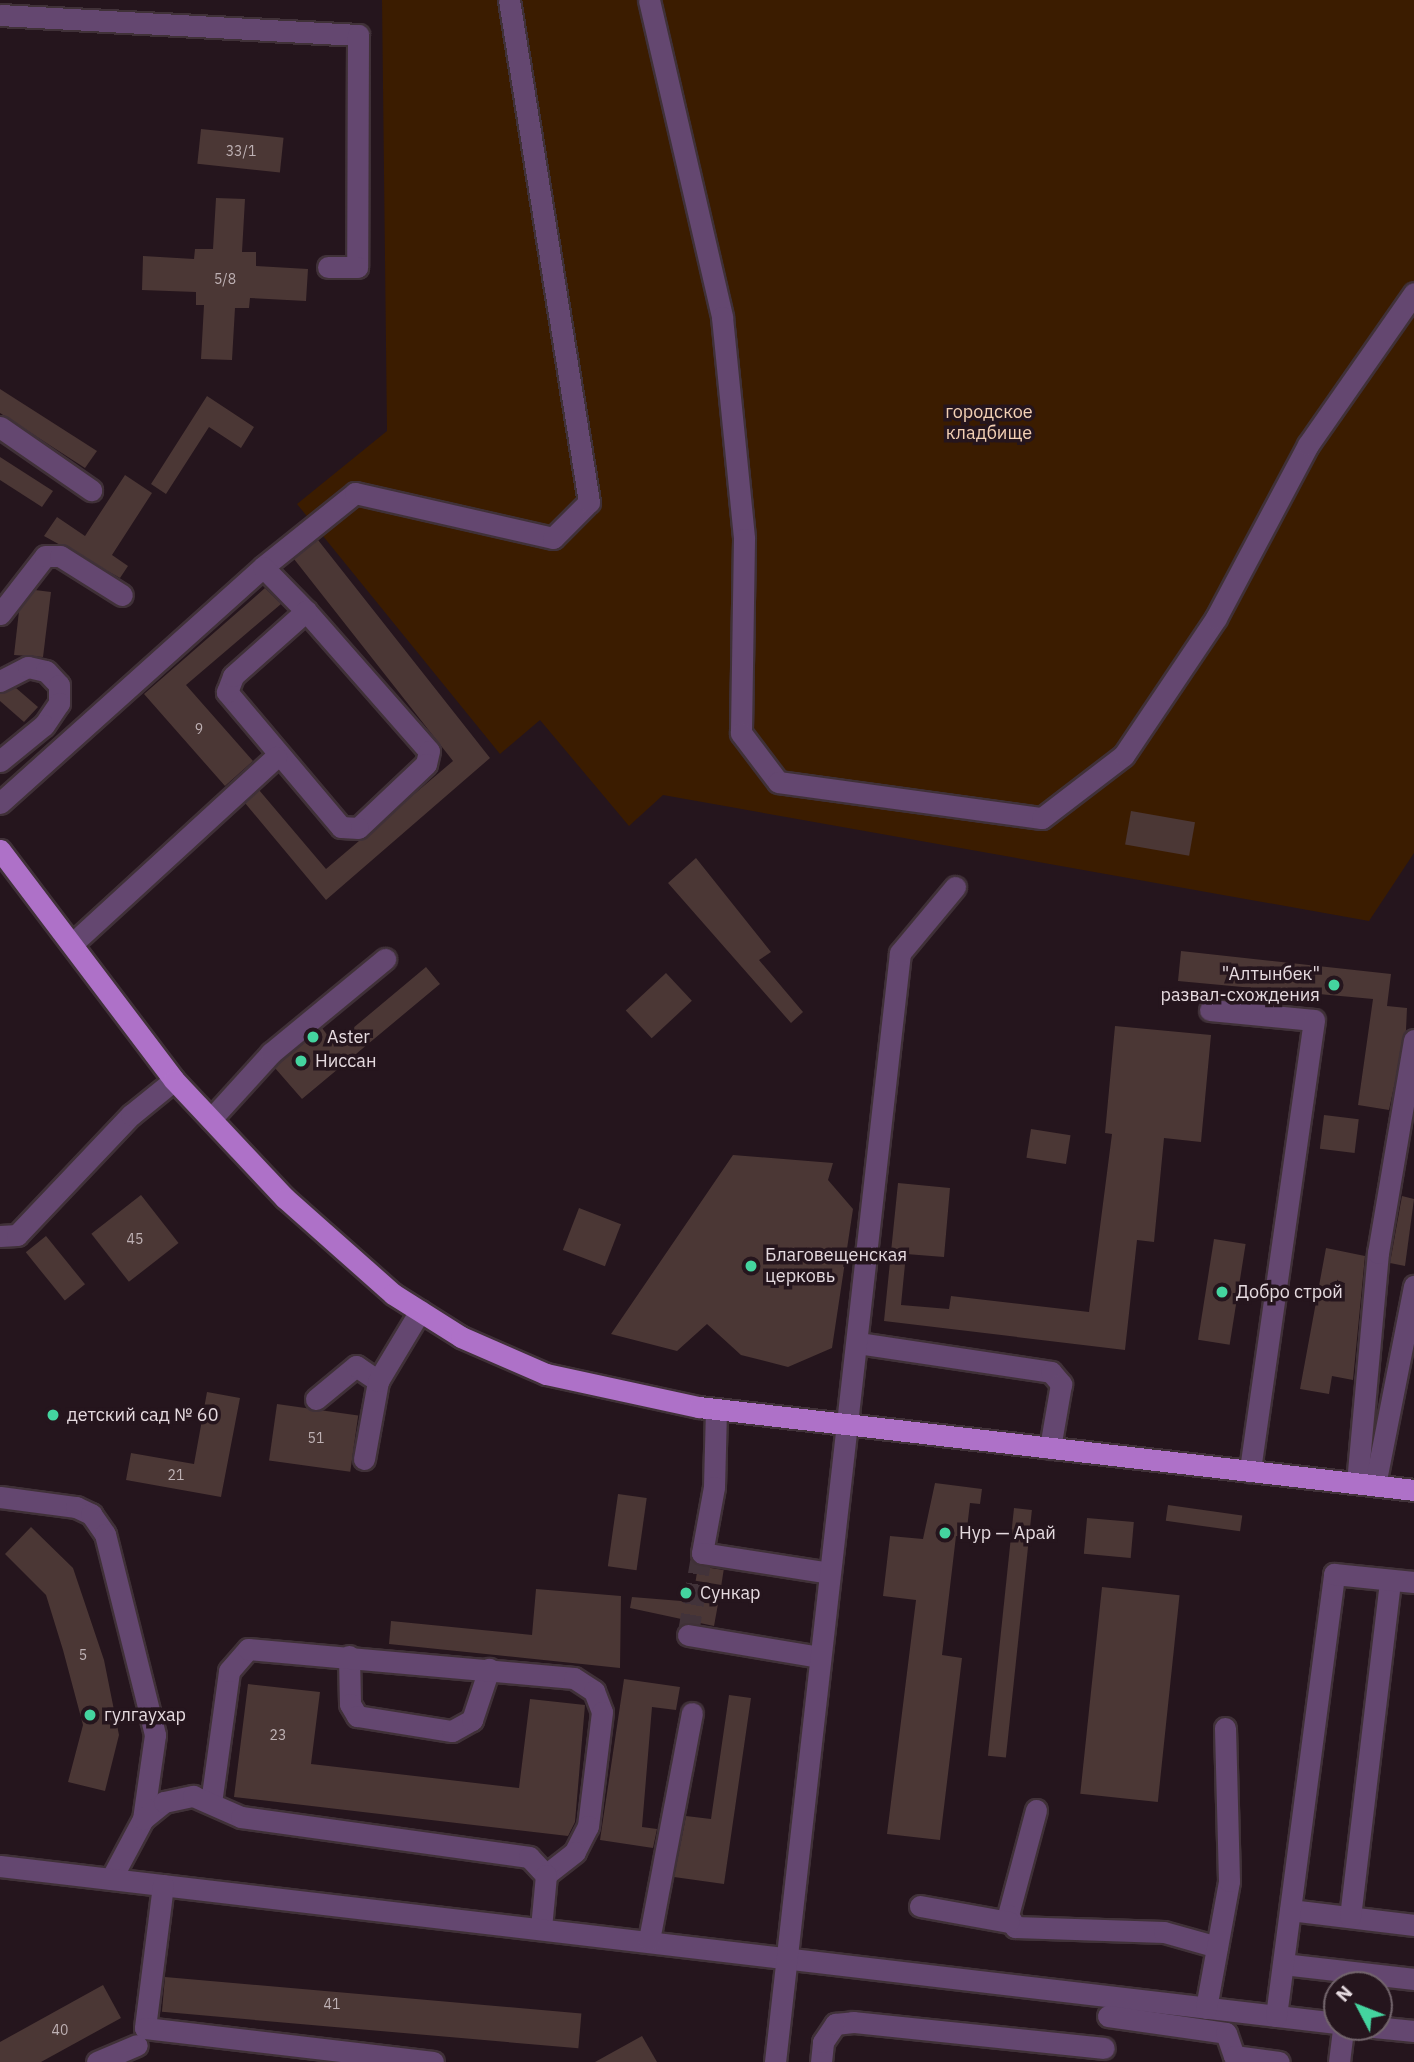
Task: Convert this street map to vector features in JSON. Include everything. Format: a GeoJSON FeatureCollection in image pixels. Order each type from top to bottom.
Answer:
{"type":"FeatureCollection","features":[{"type":"Feature","properties":{"kind":"main road"},"geometry":{"type":"LineString","coordinates":[[0,850],[174,1080],[285,1198],[420,1311],[461,1337],[546,1374],[716,1410],[845,1427],[1414,1490]]}},
{"type":"Feature","properties":{"kind":"street"},"geometry":{"type":"LineString","coordinates":[[0,803],[263,567],[355,492],[553,538],[589,502],[509,0]]}},
{"type":"Feature","properties":{"kind":"street"},"geometry":{"type":"LineString","coordinates":[[649,0],[722,317],[744,539],[741,733],[778,782],[1042,818],[1124,755],[1216,618],[1308,445],[1414,293]]}},
{"type":"Feature","properties":{"kind":"street"},"geometry":{"type":"LineString","coordinates":[[0,15],[358,35],[357,267],[328,267]]}},
{"type":"Feature","properties":{"kind":"street"},"geometry":{"type":"LineString","coordinates":[[0,427],[92,490]]}},
{"type":"Feature","properties":{"kind":"street"},"geometry":{"type":"LineString","coordinates":[[0,614],[45,556],[60,556],[122,595]]}},
{"type":"Feature","properties":{"kind":"street"},"geometry":{"type":"LineString","coordinates":[[263,567],[306,611],[429,751],[426,764],[358,828],[341,827],[276,757],[227,692],[233,676],[306,611]]}},
{"type":"Feature","properties":{"kind":"street"},"geometry":{"type":"LineString","coordinates":[[0,681],[29,667],[46,671],[59,685],[59,703],[44,725],[0,761]]}},
{"type":"Feature","properties":{"kind":"street"},"geometry":{"type":"LineString","coordinates":[[72,944],[276,757]]}},
{"type":"Feature","properties":{"kind":"street"},"geometry":{"type":"LineString","coordinates":[[775,2062],[900,953],[955,887]]}},
{"type":"Feature","properties":{"kind":"street"},"geometry":{"type":"LineString","coordinates":[[211,1119],[271,1053],[384,959]]}},
{"type":"Feature","properties":{"kind":"street"},"geometry":{"type":"LineString","coordinates":[[1210,1010],[1314,1020],[1250,1471]]}},
{"type":"Feature","properties":{"kind":"street"},"geometry":{"type":"LineString","coordinates":[[1366,1484],[1378,1253],[1414,1040]]}},
{"type":"Feature","properties":{"kind":"street"},"geometry":{"type":"LineString","coordinates":[[0,1236],[17,1235],[131,1115],[174,1080]]}},
{"type":"Feature","properties":{"kind":"street"},"geometry":{"type":"LineString","coordinates":[[1366,1484],[1414,1286]]}},
{"type":"Feature","properties":{"kind":"street"},"geometry":{"type":"LineString","coordinates":[[364,1459],[378,1381],[420,1311]]}},
{"type":"Feature","properties":{"kind":"street"},"geometry":{"type":"LineString","coordinates":[[858,1343],[1051,1372],[1060,1384],[1051,1448]]}},
{"type":"Feature","properties":{"kind":"street"},"geometry":{"type":"LineString","coordinates":[[316,1399],[356,1366],[378,1381]]}},
{"type":"Feature","properties":{"kind":"street"},"geometry":{"type":"LineString","coordinates":[[716,1410],[714,1487],[702,1553],[829,1573]]}},
{"type":"Feature","properties":{"kind":"street"},"geometry":{"type":"LineString","coordinates":[[0,1497],[76,1507],[91,1514],[105,1534],[155,1735],[143,1818],[111,1879]]}},
{"type":"Feature","properties":{"kind":"street"},"geometry":{"type":"LineString","coordinates":[[1276,2016],[1334,1574],[1414,1582]]}},
{"type":"Feature","properties":{"kind":"street"},"geometry":{"type":"LineString","coordinates":[[1350,1917],[1391,1580]]}},
{"type":"Feature","properties":{"kind":"street"},"geometry":{"type":"LineString","coordinates":[[688,1635],[820,1657]]}},
{"type":"Feature","properties":{"kind":"street"},"geometry":{"type":"LineString","coordinates":[[211,1803],[235,1656],[254,1647],[574,1678],[600,1702],[586,1835],[546,1875],[541,1928]]}},
{"type":"Feature","properties":{"kind":"street"},"geometry":{"type":"LineString","coordinates":[[349,1656],[350,1704],[357,1716],[452,1731],[472,1720],[489,1670]]}},
{"type":"Feature","properties":{"kind":"street"},"geometry":{"type":"LineString","coordinates":[[649,1940],[692,1713]]}},
{"type":"Feature","properties":{"kind":"street"},"geometry":{"type":"LineString","coordinates":[[1206,2008],[1229,1881],[1225,1728]]}},
{"type":"Feature","properties":{"kind":"street"},"geometry":{"type":"LineString","coordinates":[[143,1818],[174,1798],[211,1803],[241,1816],[529,1857],[546,1875]]}},
{"type":"Feature","properties":{"kind":"street"},"geometry":{"type":"LineString","coordinates":[[1009,1922],[1036,1810]]}},
{"type":"Feature","properties":{"kind":"street"},"geometry":{"type":"LineString","coordinates":[[0,1866],[787,1954],[1109,2007],[1226,2033],[1234,2056],[1279,2062]]}},
{"type":"Feature","properties":{"kind":"street"},"geometry":{"type":"LineString","coordinates":[[140,2045],[163,1885]]}},
{"type":"Feature","properties":{"kind":"street"},"geometry":{"type":"LineString","coordinates":[[920,1906],[1009,1922],[1164,1932],[1217,1947]]}},
{"type":"Feature","properties":{"kind":"street"},"geometry":{"type":"LineString","coordinates":[[1290,1910],[1350,1917],[1413,1920]]}},
{"type":"Feature","properties":{"kind":"street"},"geometry":{"type":"LineString","coordinates":[[1283,1964],[1414,1979]]}},
{"type":"Feature","properties":{"kind":"street"},"geometry":{"type":"LineString","coordinates":[[1109,2007],[1206,2008],[1323,2021]]}},
{"type":"Feature","properties":{"kind":"street"},"geometry":{"type":"LineString","coordinates":[[821,2062],[823,2042],[835,2024],[853,2022],[1103,2055],[1109,2007]]}},
{"type":"Feature","properties":{"kind":"street"},"geometry":{"type":"LineString","coordinates":[[1393,2029],[1414,2031]]}},
{"type":"Feature","properties":{"kind":"street"},"geometry":{"type":"LineString","coordinates":[[1339,2062],[1341,2041]]}},
{"type":"Feature","properties":{"kind":"street"},"geometry":{"type":"LineString","coordinates":[[97,2062],[140,2045],[433,2062]]}},
{"type":"Feature","properties":{"kind":"green space","name":"городское кладбище"},"geometry":{"type":"Polygon","coordinates":[[[382,0],[1414,0],[1414,853],[1369,921],[663,795],[629,826],[540,720],[500,754],[297,504],[387,431],[382,0]]]}},
{"type":"Feature","properties":{"kind":"building"},"geometry":{"type":"Polygon","coordinates":[[[201,129],[284,138],[280,172],[197,164],[201,129]]]}},
{"type":"Feature","properties":{"kind":"building"},"geometry":{"type":"Polygon","coordinates":[[[216,198],[245,199],[242,252],[256,252],[256,266],[308,269],[306,301],[250,298],[249,308],[235,308],[232,360],[201,359],[204,305],[196,305],[196,292],[142,290],[143,256],[194,259],[195,249],[213,249],[216,198]]]}},
{"type":"Feature","properties":{"kind":"building"},"geometry":{"type":"Polygon","coordinates":[[[0,389],[97,451],[85,468],[0,413],[0,389]]]}},
{"type":"Feature","properties":{"kind":"building"},"geometry":{"type":"Polygon","coordinates":[[[207,396],[254,427],[241,448],[209,427],[166,494],[151,484],[207,396]]]}},
{"type":"Feature","properties":{"kind":"building"},"geometry":{"type":"Polygon","coordinates":[[[0,457],[53,491],[42,507],[0,480],[0,457]]]}},
{"type":"Feature","properties":{"kind":"building"},"geometry":{"type":"Polygon","coordinates":[[[125,475],[152,493],[112,555],[128,566],[120,578],[44,536],[57,517],[85,536],[125,475]]]}},
{"type":"Feature","properties":{"kind":"building"},"geometry":{"type":"Polygon","coordinates":[[[318,540],[490,758],[326,900],[245,803],[259,790],[326,869],[453,761],[294,559],[318,540]]]}},
{"type":"Feature","properties":{"kind":"building"},"geometry":{"type":"Polygon","coordinates":[[[265,588],[281,604],[186,685],[253,761],[225,786],[144,694],[265,588]]]}},
{"type":"Feature","properties":{"kind":"building"},"geometry":{"type":"Polygon","coordinates":[[[35,590],[51,592],[43,657],[14,655],[19,611],[35,590]]]}},
{"type":"Feature","properties":{"kind":"building"},"geometry":{"type":"Polygon","coordinates":[[[16,688],[38,707],[24,722],[0,701],[0,694],[16,688]]]}},
{"type":"Feature","properties":{"kind":"building"},"geometry":{"type":"Polygon","coordinates":[[[1131,811],[1195,822],[1189,856],[1125,844],[1131,811]]]}},
{"type":"Feature","properties":{"kind":"building"},"geometry":{"type":"Polygon","coordinates":[[[696,858],[771,952],[759,960],[803,1012],[791,1023],[668,883],[696,858]]]}},
{"type":"Feature","properties":{"kind":"building"},"geometry":{"type":"Polygon","coordinates":[[[1181,951],[1391,974],[1387,1006],[1407,1008],[1406,1030],[1389,1110],[1358,1105],[1373,999],[1178,981],[1181,951]]]}},
{"type":"Feature","properties":{"kind":"building"},"geometry":{"type":"Polygon","coordinates":[[[426,967],[440,984],[302,1099],[275,1068],[322,1028],[334,1044],[426,967]]]}},
{"type":"Feature","properties":{"kind":"building"},"geometry":{"type":"Polygon","coordinates":[[[666,973],[692,1001],[652,1038],[626,1011],[666,973]]]}},
{"type":"Feature","properties":{"kind":"building"},"geometry":{"type":"Polygon","coordinates":[[[1115,1026],[1211,1035],[1201,1142],[1164,1138],[1154,1242],[1137,1240],[1125,1350],[884,1321],[898,1183],[950,1188],[944,1257],[906,1254],[901,1305],[949,1309],[951,1296],[1089,1312],[1112,1134],[1105,1133],[1115,1026]]]}},
{"type":"Feature","properties":{"kind":"building"},"geometry":{"type":"Polygon","coordinates":[[[1324,1115],[1359,1119],[1355,1153],[1320,1149],[1324,1115]]]}},
{"type":"Feature","properties":{"kind":"building"},"geometry":{"type":"Polygon","coordinates":[[[1031,1129],[1071,1135],[1066,1164],[1026,1158],[1031,1129]]]}},
{"type":"Feature","properties":{"kind":"building","name":"Благовещенская церковь"},"geometry":{"type":"Polygon","coordinates":[[[733,1155],[833,1163],[828,1180],[853,1209],[832,1348],[788,1367],[741,1355],[707,1324],[677,1351],[611,1334],[733,1155]]]}},
{"type":"Feature","properties":{"kind":"building"},"geometry":{"type":"Polygon","coordinates":[[[141,1195],[179,1243],[129,1282],[91,1234],[141,1195]]]}},
{"type":"Feature","properties":{"kind":"building"},"geometry":{"type":"Polygon","coordinates":[[[1402,1196],[1414,1199],[1405,1266],[1390,1263],[1402,1196]]]}},
{"type":"Feature","properties":{"kind":"building"},"geometry":{"type":"Polygon","coordinates":[[[579,1208],[621,1224],[605,1266],[563,1250],[579,1208]]]}},
{"type":"Feature","properties":{"kind":"building"},"geometry":{"type":"Polygon","coordinates":[[[46,1236],[85,1284],[65,1301],[26,1252],[46,1236]]]}},
{"type":"Feature","properties":{"kind":"building","name":"Добро строй"},"geometry":{"type":"Polygon","coordinates":[[[1214,1239],[1246,1244],[1230,1345],[1198,1340],[1214,1239]]]}},
{"type":"Feature","properties":{"kind":"building"},"geometry":{"type":"Polygon","coordinates":[[[1326,1248],[1365,1256],[1353,1380],[1332,1376],[1329,1394],[1300,1389],[1326,1248]]]}},
{"type":"Feature","properties":{"kind":"building"},"geometry":{"type":"Polygon","coordinates":[[[207,1392],[240,1398],[221,1497],[126,1480],[131,1453],[194,1464],[207,1392]]]}},
{"type":"Feature","properties":{"kind":"building"},"geometry":{"type":"Polygon","coordinates":[[[277,1404],[358,1415],[350,1472],[269,1460],[277,1404]]]}},
{"type":"Feature","properties":{"kind":"building"},"geometry":{"type":"Polygon","coordinates":[[[935,1483],[982,1489],[980,1504],[970,1503],[966,1537],[956,1536],[942,1655],[962,1658],[940,1840],[887,1834],[916,1600],[883,1596],[890,1536],[923,1539],[935,1483]]]}},
{"type":"Feature","properties":{"kind":"building"},"geometry":{"type":"Polygon","coordinates":[[[618,1494],[647,1498],[637,1570],[608,1566],[618,1494]]]}},
{"type":"Feature","properties":{"kind":"building"},"geometry":{"type":"Polygon","coordinates":[[[1168,1505],[1242,1515],[1240,1531],[1166,1521],[1168,1505]]]}},
{"type":"Feature","properties":{"kind":"building"},"geometry":{"type":"Polygon","coordinates":[[[1014,1508],[1032,1510],[1006,1758],[988,1756],[1014,1508]]]}},
{"type":"Feature","properties":{"kind":"building"},"geometry":{"type":"Polygon","coordinates":[[[1087,1518],[1134,1522],[1131,1558],[1084,1554],[1087,1518]]]}},
{"type":"Feature","properties":{"kind":"building"},"geometry":{"type":"Polygon","coordinates":[[[31,1527],[73,1568],[104,1660],[119,1735],[105,1791],[68,1782],[83,1725],[63,1650],[46,1595],[5,1554],[31,1527]]]}},
{"type":"Feature","properties":{"kind":"building"},"geometry":{"type":"Polygon","coordinates":[[[698,1566],[724,1570],[721,1585],[696,1581],[698,1566]]]}},
{"type":"Feature","properties":{"kind":"building"},"geometry":{"type":"Polygon","coordinates":[[[1102,1587],[1180,1595],[1158,1802],[1080,1794],[1102,1587]]]}},
{"type":"Feature","properties":{"kind":"building"},"geometry":{"type":"Polygon","coordinates":[[[536,1589],[621,1596],[620,1668],[389,1644],[391,1621],[532,1635],[536,1589]]]}},
{"type":"Feature","properties":{"kind":"building"},"geometry":{"type":"Polygon","coordinates":[[[632,1597],[718,1604],[714,1626],[630,1608],[632,1597]]]}},
{"type":"Feature","properties":{"kind":"building"},"geometry":{"type":"Polygon","coordinates":[[[624,1679],[680,1687],[676,1710],[652,1707],[642,1827],[657,1829],[653,1848],[600,1840],[624,1679]]]}},
{"type":"Feature","properties":{"kind":"building"},"geometry":{"type":"Polygon","coordinates":[[[248,1684],[320,1692],[311,1764],[519,1788],[530,1699],[585,1705],[575,1822],[568,1836],[234,1797],[248,1684]]]}},
{"type":"Feature","properties":{"kind":"building"},"geometry":{"type":"Polygon","coordinates":[[[729,1695],[751,1698],[724,1884],[674,1877],[686,1816],[711,1819],[729,1695]]]}},
{"type":"Feature","properties":{"kind":"building"},"geometry":{"type":"Polygon","coordinates":[[[165,1977],[581,2013],[578,2048],[162,2012],[165,1977]]]}},
{"type":"Feature","properties":{"kind":"building"},"geometry":{"type":"Polygon","coordinates":[[[103,1985],[121,2018],[41,2062],[0,2062],[0,2042],[103,1985]]]}},
{"type":"Feature","properties":{"kind":"building"},"geometry":{"type":"Polygon","coordinates":[[[642,2036],[657,2062],[595,2062],[642,2036]]]}},
{"type":"Feature","properties":{"kind":"tunnel"},"geometry":{"type":"LineString","coordinates":[[688,1635],[702,1553]]}},
{"type":"Feature","properties":{"kind":"place","name":"\"Алтынбек\" развал-схождения"},"geometry":{"type":"Point","coordinates":[1334,985]}},
{"type":"Feature","properties":{"kind":"place","name":"Aster"},"geometry":{"type":"Point","coordinates":[313,1037]}},
{"type":"Feature","properties":{"kind":"place","name":"Ниссан"},"geometry":{"type":"Point","coordinates":[301,1061]}},
{"type":"Feature","properties":{"kind":"place","name":"Благовещенская церковь"},"geometry":{"type":"Point","coordinates":[751,1266]}},
{"type":"Feature","properties":{"kind":"place","name":"Добро строй"},"geometry":{"type":"Point","coordinates":[1222,1292]}},
{"type":"Feature","properties":{"kind":"place","name":"детский сад № 60"},"geometry":{"type":"Point","coordinates":[53,1415]}},
{"type":"Feature","properties":{"kind":"place","name":"Нур — Арай"},"geometry":{"type":"Point","coordinates":[945,1533]}},
{"type":"Feature","properties":{"kind":"place","name":"Сункар"},"geometry":{"type":"Point","coordinates":[686,1593]}},
{"type":"Feature","properties":{"kind":"place","name":"гулгаухар"},"geometry":{"type":"Point","coordinates":[90,1715]}}]}
